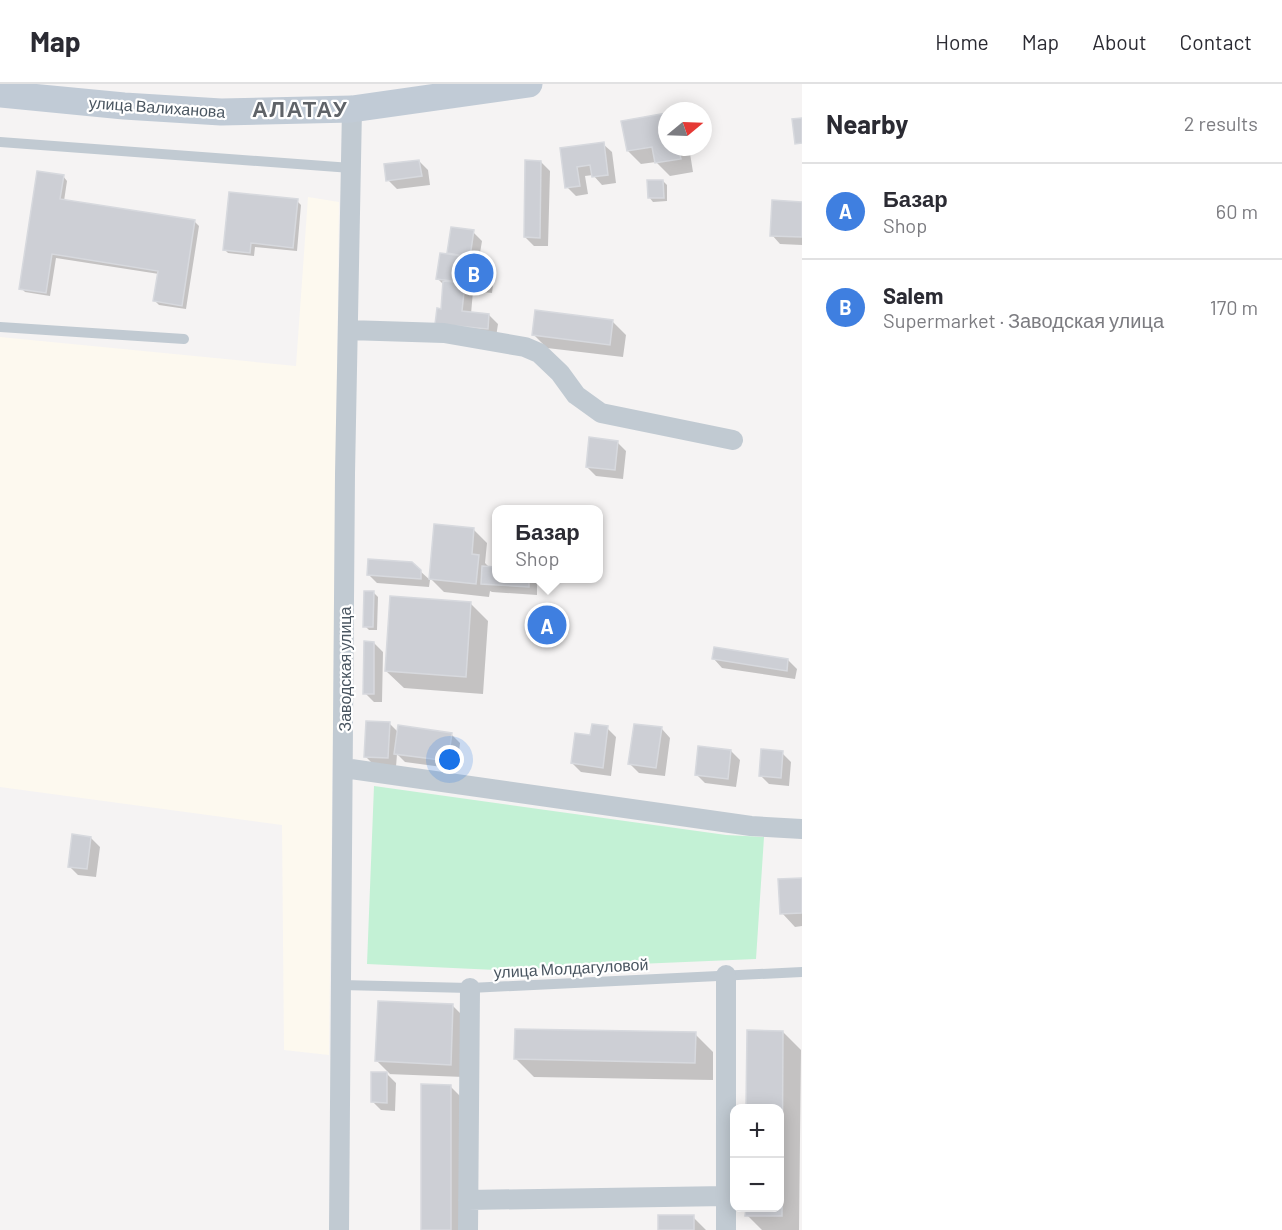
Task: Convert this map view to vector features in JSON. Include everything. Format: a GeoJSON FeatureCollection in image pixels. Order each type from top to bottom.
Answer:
{"type":"FeatureCollection","features":[{"type":"Feature","properties":{"kind":"main road","name":"улица Валиханова"},"geometry":{"type":"LineString","coordinates":[[0,94],[124,106],[221,112],[352,109],[529,84]]}},
{"type":"Feature","properties":{"kind":"street","name":"Заводская улица"},"geometry":{"type":"LineString","coordinates":[[339,1230],[352,109]]}},
{"type":"Feature","properties":{"kind":"street"},"geometry":{"type":"LineString","coordinates":[[348,330],[444,333],[525,347],[539,353],[560,374],[576,395],[601,413],[733,440]]}},
{"type":"Feature","properties":{"kind":"street"},"geometry":{"type":"LineString","coordinates":[[344,768],[751,826],[802,830]]}},
{"type":"Feature","properties":{"kind":"street"},"geometry":{"type":"LineString","coordinates":[[726,975],[726,1230]]}},
{"type":"Feature","properties":{"kind":"street"},"geometry":{"type":"LineString","coordinates":[[468,1230],[470,988]]}},
{"type":"Feature","properties":{"kind":"street"},"geometry":{"type":"LineString","coordinates":[[468,1200],[726,1196]]}},
{"type":"Feature","properties":{"kind":"lane"},"geometry":{"type":"LineString","coordinates":[[0,142],[351,168]]}},
{"type":"Feature","properties":{"kind":"lane"},"geometry":{"type":"LineString","coordinates":[[0,327],[184,339]]}},
{"type":"Feature","properties":{"kind":"lane","name":"улица Молдагуловой"},"geometry":{"type":"LineString","coordinates":[[341,985],[470,988],[802,972]]}},
{"type":"Feature","properties":{"kind":"shaded area"},"geometry":{"type":"Polygon","coordinates":[[[308,197],[339,202],[329,1055],[284,1050],[282,825],[0,787],[0,337],[296,366],[308,197]]]}},
{"type":"Feature","properties":{"kind":"green space"},"geometry":{"type":"Polygon","coordinates":[[[374,786],[726,835],[764,837],[756,959],[496,970],[367,964],[374,786]]]}},
{"type":"Feature","properties":{"kind":"building"},"geometry":{"type":"Polygon","coordinates":[[[658,115],[658,156],[680,156],[681,159],[655,163],[652,147],[627,151],[621,121],[658,115]]]}},
{"type":"Feature","properties":{"kind":"building"},"geometry":{"type":"Polygon","coordinates":[[[802,118],[802,143],[795,144],[792,119],[802,118]]]}},
{"type":"Feature","properties":{"kind":"building"},"geometry":{"type":"Polygon","coordinates":[[[604,142],[608,175],[592,177],[590,165],[577,167],[580,186],[565,188],[560,148],[604,142]]]}},
{"type":"Feature","properties":{"kind":"building"},"geometry":{"type":"Polygon","coordinates":[[[419,160],[422,176],[386,181],[384,164],[419,160]]]}},
{"type":"Feature","properties":{"kind":"building"},"geometry":{"type":"Polygon","coordinates":[[[525,160],[541,161],[540,238],[524,237],[525,160]]]}},
{"type":"Feature","properties":{"kind":"building"},"geometry":{"type":"Polygon","coordinates":[[[37,171],[64,175],[60,199],[195,220],[182,306],[153,301],[158,271],[52,254],[46,293],[19,289],[37,171]]]}},
{"type":"Feature","properties":{"kind":"building"},"geometry":{"type":"Polygon","coordinates":[[[647,180],[663,180],[664,198],[648,198],[647,180]]]}},
{"type":"Feature","properties":{"kind":"building"},"geometry":{"type":"Polygon","coordinates":[[[229,192],[298,199],[293,248],[251,243],[250,253],[223,250],[229,192]]]}},
{"type":"Feature","properties":{"kind":"building"},"geometry":{"type":"Polygon","coordinates":[[[772,200],[802,202],[802,237],[770,236],[772,200]]]}},
{"type":"Feature","properties":{"kind":"building"},"geometry":{"type":"Polygon","coordinates":[[[451,227],[474,230],[470,257],[447,253],[451,227]]]}},
{"type":"Feature","properties":{"kind":"building"},"geometry":{"type":"Polygon","coordinates":[[[440,253],[487,259],[484,285],[436,279],[440,253]]]}},
{"type":"Feature","properties":{"kind":"building"},"geometry":{"type":"Polygon","coordinates":[[[443,281],[465,283],[462,311],[489,314],[488,329],[435,324],[437,308],[441,309],[443,281]]]}},
{"type":"Feature","properties":{"kind":"building"},"geometry":{"type":"Polygon","coordinates":[[[535,310],[613,320],[610,345],[532,335],[535,310]]]}},
{"type":"Feature","properties":{"kind":"building"},"geometry":{"type":"Polygon","coordinates":[[[589,437],[618,441],[615,470],[586,467],[589,437]]]}},
{"type":"Feature","properties":{"kind":"building"},"geometry":{"type":"Polygon","coordinates":[[[434,524],[474,528],[472,554],[479,555],[476,584],[429,579],[434,524]]]}},
{"type":"Feature","properties":{"kind":"building"},"geometry":{"type":"Polygon","coordinates":[[[368,559],[412,562],[421,570],[421,579],[367,575],[368,559]]]}},
{"type":"Feature","properties":{"kind":"building"},"geometry":{"type":"Polygon","coordinates":[[[482,566],[492,567],[492,583],[529,583],[529,587],[481,584],[482,566]]]}},
{"type":"Feature","properties":{"kind":"building"},"geometry":{"type":"Polygon","coordinates":[[[364,591],[374,591],[373,627],[363,627],[364,591]]]}},
{"type":"Feature","properties":{"kind":"building"},"geometry":{"type":"Polygon","coordinates":[[[390,596],[471,602],[466,677],[385,671],[390,596]]]}},
{"type":"Feature","properties":{"kind":"building"},"geometry":{"type":"Polygon","coordinates":[[[364,641],[374,642],[374,694],[363,694],[364,641]]]}},
{"type":"Feature","properties":{"kind":"building"},"geometry":{"type":"Polygon","coordinates":[[[714,647],[788,659],[787,671],[712,659],[714,647]]]}},
{"type":"Feature","properties":{"kind":"building"},"geometry":{"type":"Polygon","coordinates":[[[366,721],[390,722],[388,758],[364,757],[366,721]]]}},
{"type":"Feature","properties":{"kind":"building"},"geometry":{"type":"Polygon","coordinates":[[[592,724],[608,726],[603,768],[571,763],[575,733],[590,735],[592,724]]]}},
{"type":"Feature","properties":{"kind":"building"},"geometry":{"type":"Polygon","coordinates":[[[634,724],[662,727],[656,768],[628,764],[634,724]]]}},
{"type":"Feature","properties":{"kind":"building"},"geometry":{"type":"Polygon","coordinates":[[[398,725],[452,733],[448,761],[394,754],[398,725]]]}},
{"type":"Feature","properties":{"kind":"building"},"geometry":{"type":"Polygon","coordinates":[[[698,746],[731,750],[728,779],[695,775],[698,746]]]}},
{"type":"Feature","properties":{"kind":"building"},"geometry":{"type":"Polygon","coordinates":[[[761,749],[783,751],[781,778],[759,776],[761,749]]]}},
{"type":"Feature","properties":{"kind":"building"},"geometry":{"type":"Polygon","coordinates":[[[72,834],[91,837],[87,869],[68,867],[72,834]]]}},
{"type":"Feature","properties":{"kind":"building"},"geometry":{"type":"Polygon","coordinates":[[[802,878],[802,913],[780,914],[778,879],[802,878]]]}},
{"type":"Feature","properties":{"kind":"building"},"geometry":{"type":"Polygon","coordinates":[[[378,1001],[453,1004],[451,1065],[375,1061],[378,1001]]]}},
{"type":"Feature","properties":{"kind":"building"},"geometry":{"type":"Polygon","coordinates":[[[515,1029],[696,1032],[695,1063],[514,1059],[515,1029]]]}},
{"type":"Feature","properties":{"kind":"building"},"geometry":{"type":"Polygon","coordinates":[[[747,1030],[783,1031],[783,1104],[746,1104],[747,1030]]]}},
{"type":"Feature","properties":{"kind":"building"},"geometry":{"type":"Polygon","coordinates":[[[371,1072],[387,1072],[387,1103],[371,1102],[371,1072]]]}},
{"type":"Feature","properties":{"kind":"building"},"geometry":{"type":"Polygon","coordinates":[[[421,1084],[451,1085],[451,1230],[421,1230],[421,1084]]]}},
{"type":"Feature","properties":{"kind":"building"},"geometry":{"type":"Polygon","coordinates":[[[746,1212],[782,1212],[782,1216],[745,1216],[746,1212]]]}},
{"type":"Feature","properties":{"kind":"building"},"geometry":{"type":"Polygon","coordinates":[[[658,1215],[694,1215],[694,1230],[658,1230],[658,1215]]]}},
{"type":"Feature","properties":{"kind":"place","name":"Salem"},"geometry":{"type":"Point","coordinates":[474,273]}},
{"type":"Feature","properties":{"kind":"place","name":"Базар"},"geometry":{"type":"Point","coordinates":[547,625]}},
{"type":"Feature","properties":{"kind":"district","name":"АЛАТАУ"},"geometry":{"type":"Point","coordinates":[300,109]}}]}
